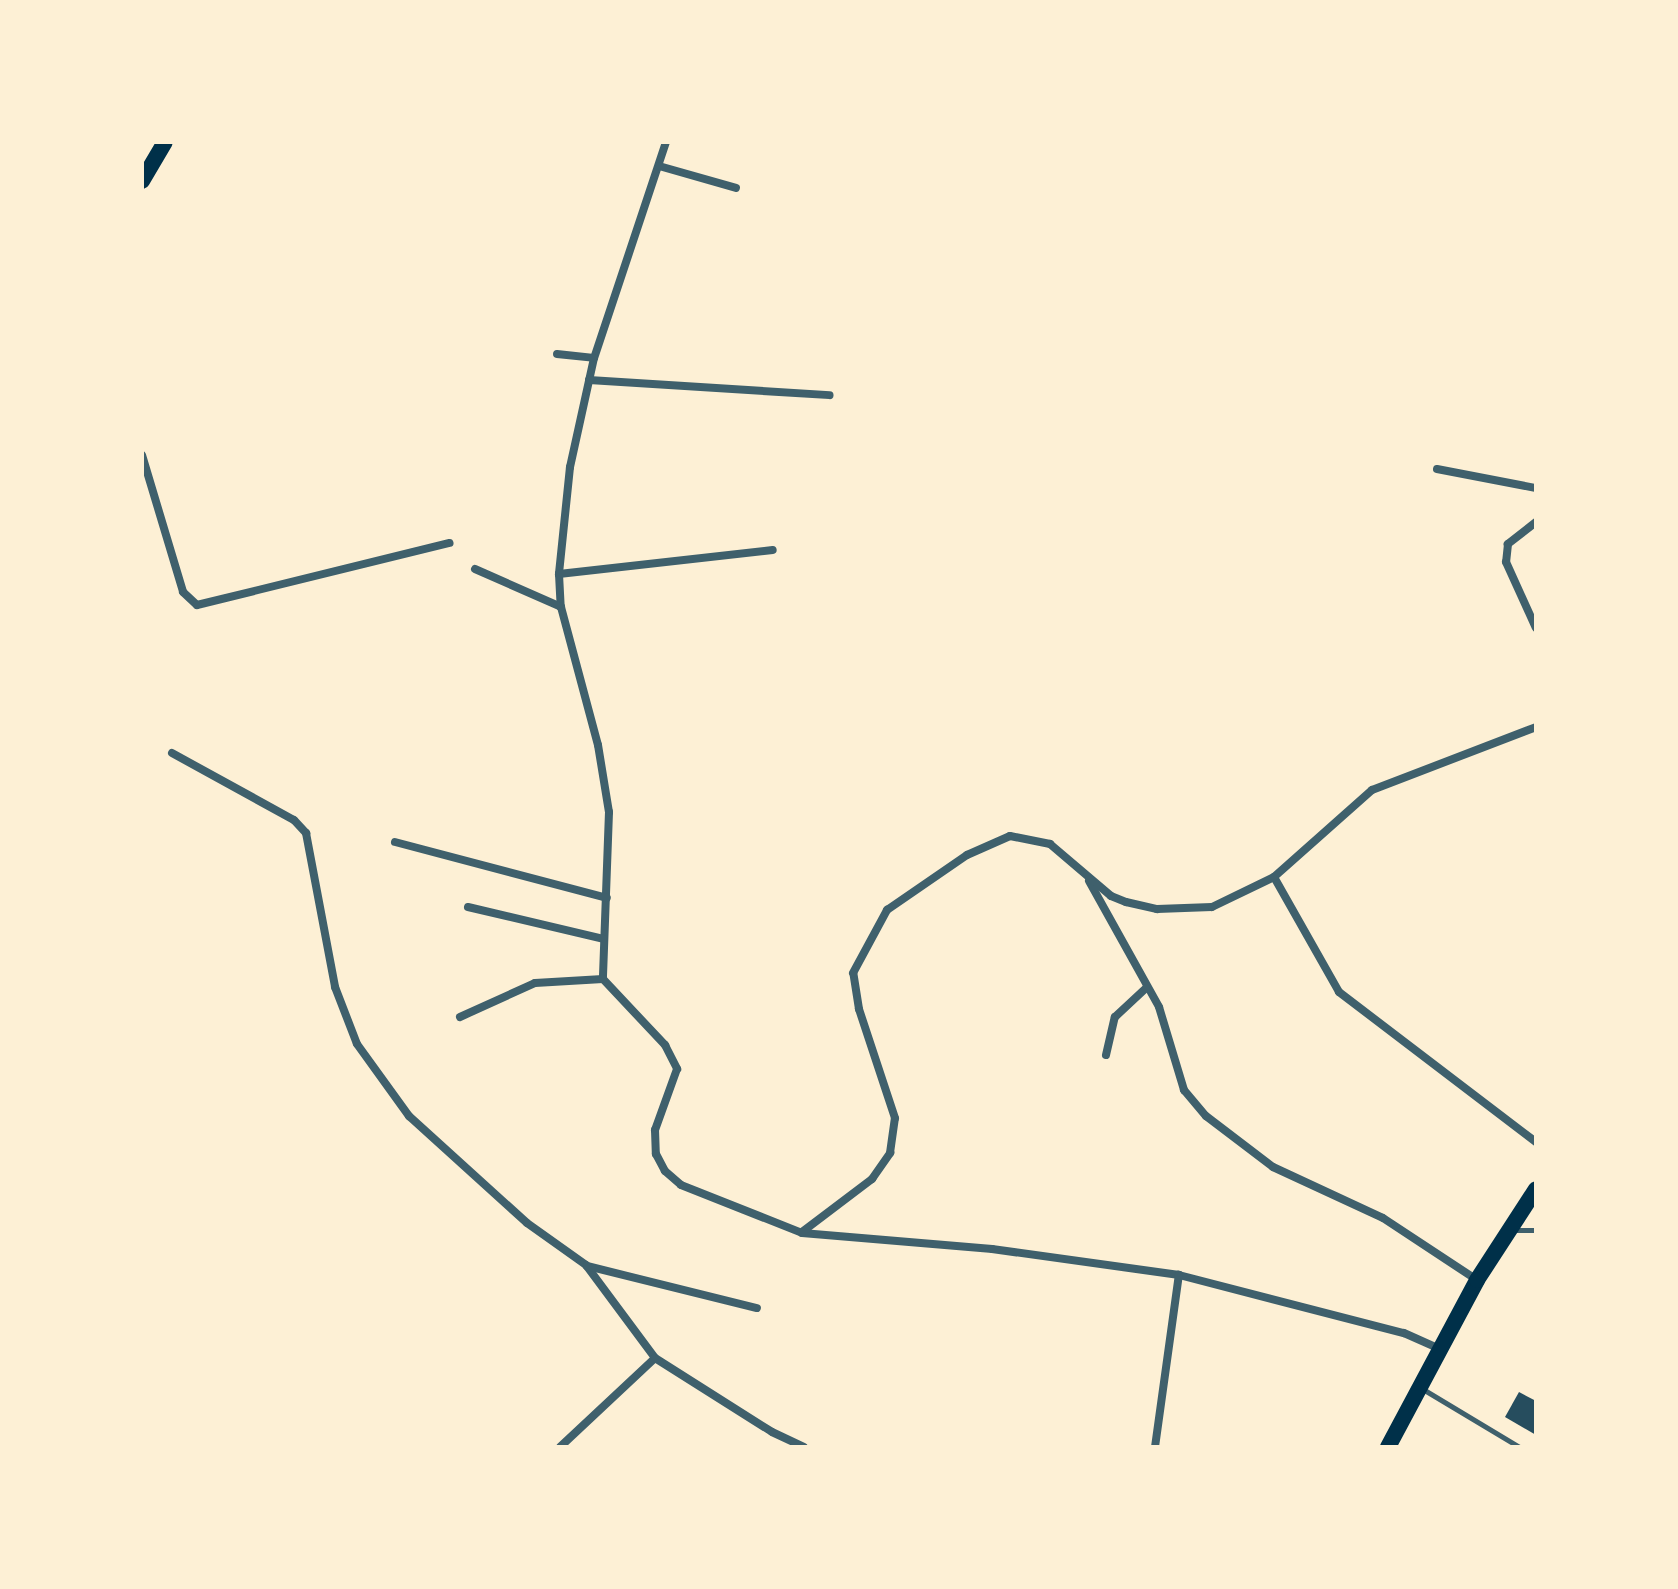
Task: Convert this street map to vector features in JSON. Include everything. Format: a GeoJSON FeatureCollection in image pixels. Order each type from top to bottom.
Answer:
{"type":"FeatureCollection","features":[{"type":"Feature","properties":{"kind":"main road"},"geometry":{"type":"LineString","coordinates":[[142,181],[165,142]]}},
{"type":"Feature","properties":{"kind":"main road"},"geometry":{"type":"LineString","coordinates":[[1388,1447],[1477,1280],[1507,1229],[1536,1189]]}},
{"type":"Feature","properties":{"kind":"street"},"geometry":{"type":"LineString","coordinates":[[666,142],[594,358],[570,467],[559,574],[561,607],[598,745],[609,812],[603,979],[673,1057],[677,1069],[654,1142],[665,1171],[681,1185],[802,1233],[992,1249],[1179,1275],[1404,1333],[1441,1350]]}},
{"type":"Feature","properties":{"kind":"street"},"geometry":{"type":"LineString","coordinates":[[659,166],[736,188]]}},
{"type":"Feature","properties":{"kind":"street"},"geometry":{"type":"LineString","coordinates":[[557,354],[594,358]]}},
{"type":"Feature","properties":{"kind":"street"},"geometry":{"type":"LineString","coordinates":[[589,380],[830,395]]}},
{"type":"Feature","properties":{"kind":"street"},"geometry":{"type":"LineString","coordinates":[[142,455],[183,592],[197,605],[450,543]]}},
{"type":"Feature","properties":{"kind":"street"},"geometry":{"type":"LineString","coordinates":[[1437,469],[1536,488]]}},
{"type":"Feature","properties":{"kind":"street"},"geometry":{"type":"LineString","coordinates":[[1536,522],[1508,544],[1506,562],[1536,628]]}},
{"type":"Feature","properties":{"kind":"street"},"geometry":{"type":"LineString","coordinates":[[559,574],[773,550]]}},
{"type":"Feature","properties":{"kind":"street"},"geometry":{"type":"LineString","coordinates":[[475,569],[561,607]]}},
{"type":"Feature","properties":{"kind":"street"},"geometry":{"type":"LineString","coordinates":[[802,1233],[872,1179],[893,1144],[895,1118],[859,1009],[853,973],[887,910],[967,855],[1010,836],[1050,844],[1111,896],[1157,909],[1212,907],[1274,877],[1372,790],[1536,727]]}},
{"type":"Feature","properties":{"kind":"street"},"geometry":{"type":"LineString","coordinates":[[172,753],[294,820],[306,833],[335,987],[357,1044],[409,1116],[527,1223],[586,1265],[655,1358],[804,1447]]}},
{"type":"Feature","properties":{"kind":"street"},"geometry":{"type":"LineString","coordinates":[[395,842],[607,898]]}},
{"type":"Feature","properties":{"kind":"street"},"geometry":{"type":"LineString","coordinates":[[1086,875],[1164,1019],[1184,1090],[1206,1116],[1273,1167],[1383,1218],[1477,1280]]}},
{"type":"Feature","properties":{"kind":"street"},"geometry":{"type":"LineString","coordinates":[[1274,877],[1339,992],[1536,1142]]}},
{"type":"Feature","properties":{"kind":"street"},"geometry":{"type":"LineString","coordinates":[[468,907],[603,939]]}},
{"type":"Feature","properties":{"kind":"street"},"geometry":{"type":"LineString","coordinates":[[460,1017],[535,983],[603,979]]}},
{"type":"Feature","properties":{"kind":"street"},"geometry":{"type":"LineString","coordinates":[[1106,1055],[1115,1017],[1146,988]]}},
{"type":"Feature","properties":{"kind":"street"},"geometry":{"type":"LineString","coordinates":[[586,1265],[757,1308]]}},
{"type":"Feature","properties":{"kind":"street"},"geometry":{"type":"LineString","coordinates":[[1155,1447],[1179,1275]]}},
{"type":"Feature","properties":{"kind":"street"},"geometry":{"type":"LineString","coordinates":[[560,1447],[655,1358]]}},
{"type":"Feature","properties":{"kind":"lane"},"geometry":{"type":"LineString","coordinates":[[1507,1229],[1536,1230]]}},
{"type":"Feature","properties":{"kind":"lane"},"geometry":{"type":"LineString","coordinates":[[1420,1387],[1519,1447]]}},
{"type":"Feature","properties":{"kind":"building"},"geometry":{"type":"Polygon","coordinates":[[[1519,1392],[1536,1401],[1536,1435],[1505,1417],[1519,1392]]]}}]}
